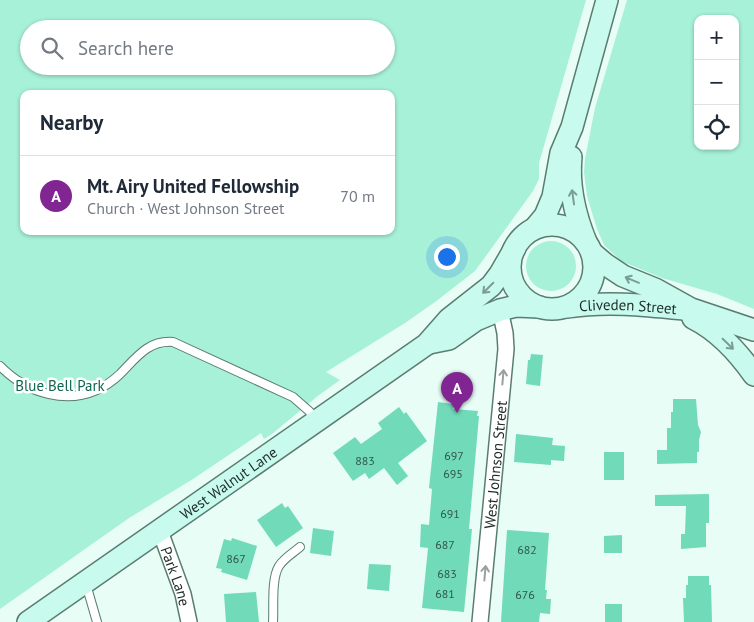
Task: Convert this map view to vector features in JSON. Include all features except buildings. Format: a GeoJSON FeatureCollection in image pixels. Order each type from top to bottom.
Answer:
{"type":"FeatureCollection","features":[{"type":"Feature","properties":{"kind":"street"},"geometry":{"type":"LineString","coordinates":[[572,127],[570,168],[572,192],[576,216],[589,248],[594,271],[588,289],[575,302],[566,307],[539,307],[524,298],[513,283],[510,265],[515,248],[524,236],[535,228],[545,216],[550,206],[556,185],[561,153],[572,127],[607,0]]}},
{"type":"Feature","properties":{"kind":"street"},"geometry":{"type":"LineString","coordinates":[[535,228],[552,224],[568,227],[582,237],[589,248]]}},
{"type":"Feature","properties":{"kind":"street","name":"West Walnut Lane"},"geometry":{"type":"LineString","coordinates":[[28,622],[427,344],[450,319],[491,286],[515,248]]}},
{"type":"Feature","properties":{"kind":"street","name":"Cliveden Street"},"geometry":{"type":"LineString","coordinates":[[589,248],[618,273],[655,289],[691,309],[754,330]]}},
{"type":"Feature","properties":{"kind":"street","name":"Cliveden Street"},"geometry":{"type":"LineString","coordinates":[[566,307],[608,304],[691,309]]}},
{"type":"Feature","properties":{"kind":"street","name":"West Walnut Lane"},"geometry":{"type":"LineString","coordinates":[[427,344],[449,339],[476,320],[500,310],[516,306],[539,307]]}},
{"type":"Feature","properties":{"kind":"street"},"geometry":{"type":"LineString","coordinates":[[660,307],[687,315],[713,331],[733,348],[754,376]]}},
{"type":"Feature","properties":{"kind":"street","name":"West Johnson Street"},"geometry":{"type":"LineString","coordinates":[[480,622],[506,349],[500,310]]}},
{"type":"Feature","properties":{"kind":"street","name":"Park Lane"},"geometry":{"type":"LineString","coordinates":[[160,531],[183,594],[189,622]]}},
{"type":"Feature","properties":{"kind":"lane"},"geometry":{"type":"LineString","coordinates":[[0,366],[27,387],[57,396],[71,397],[87,394],[104,386],[119,375],[144,349],[152,344],[165,341],[173,342],[293,397],[309,411],[316,421]]}},
{"type":"Feature","properties":{"kind":"lane"},"geometry":{"type":"LineString","coordinates":[[273,622],[274,580],[278,566],[300,547]]}},
{"type":"Feature","properties":{"kind":"lane"},"geometry":{"type":"LineString","coordinates":[[86,582],[97,622]]}},
{"type":"Feature","properties":{"kind":"green space","name":"Blue Bell Park"},"geometry":{"type":"Polygon","coordinates":[[[0,0],[586,0],[539,163],[539,179],[533,191],[475,271],[405,323],[326,372],[340,380],[272,434],[264,439],[261,433],[193,479],[129,518],[0,609],[0,0]]]}},
{"type":"Feature","properties":{"kind":"green space"},"geometry":{"type":"Polygon","coordinates":[[[627,0],[754,0],[754,309],[717,294],[662,278],[621,261],[604,245],[597,229],[587,196],[584,172],[595,108],[627,0]]]}},
{"type":"Feature","properties":{"kind":"green space"},"geometry":{"type":"Polygon","coordinates":[[[546,241],[556,241],[569,248],[576,261],[576,271],[569,284],[556,291],[546,291],[537,287],[530,280],[526,271],[526,261],[530,252],[537,245],[546,241]]]}},
{"type":"Feature","properties":{"kind":"place","name":"Mt. Airy United Fellowship"},"geometry":{"type":"Point","coordinates":[457,413]}}]}
